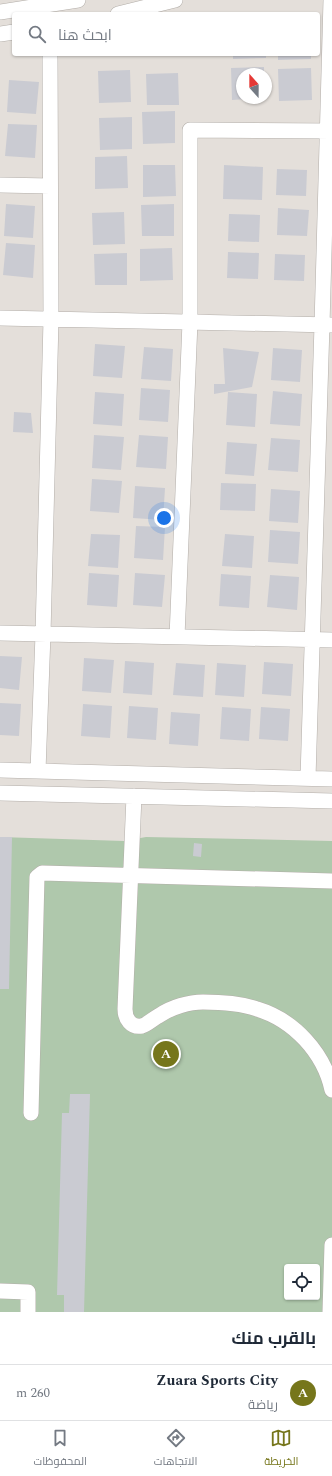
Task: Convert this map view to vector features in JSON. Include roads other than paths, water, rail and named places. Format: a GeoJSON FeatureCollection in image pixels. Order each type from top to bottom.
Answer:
{"type":"FeatureCollection","features":[{"type":"Feature","properties":{"kind":"street"},"geometry":{"type":"LineString","coordinates":[[0,12],[46,7],[78,0]]}},
{"type":"Feature","properties":{"kind":"street"},"geometry":{"type":"LineString","coordinates":[[126,12],[175,0]]}},
{"type":"Feature","properties":{"kind":"street"},"geometry":{"type":"LineString","coordinates":[[308,778],[312,640],[327,325],[331,0]]}},
{"type":"Feature","properties":{"kind":"street"},"geometry":{"type":"LineString","coordinates":[[0,34],[12,32]]}},
{"type":"Feature","properties":{"kind":"street"},"geometry":{"type":"LineString","coordinates":[[38,771],[51,320],[50,56]]}},
{"type":"Feature","properties":{"kind":"street"},"geometry":{"type":"LineString","coordinates":[[177,637],[190,322],[190,130],[330,131]]}},
{"type":"Feature","properties":{"kind":"street"},"geometry":{"type":"LineString","coordinates":[[0,185],[50,186]]}},
{"type":"Feature","properties":{"kind":"street"},"geometry":{"type":"LineString","coordinates":[[0,318],[327,325]]}},
{"type":"Feature","properties":{"kind":"street"},"geometry":{"type":"LineString","coordinates":[[0,633],[332,640]]}},
{"type":"Feature","properties":{"kind":"street"},"geometry":{"type":"LineString","coordinates":[[0,770],[332,779]]}},
{"type":"Feature","properties":{"kind":"street"},"geometry":{"type":"LineString","coordinates":[[0,792],[332,801]]}},
{"type":"Feature","properties":{"kind":"street"},"geometry":{"type":"LineString","coordinates":[[134,796],[125,1014],[129,1022],[142,1026],[162,1014],[182,1005],[202,1002],[240,1004],[258,1009],[275,1016],[304,1038],[315,1052],[324,1068],[332,1090]]}},
{"type":"Feature","properties":{"kind":"street"},"geometry":{"type":"LineString","coordinates":[[30,1113],[37,877],[42,873],[332,881]]}},
{"type":"Feature","properties":{"kind":"street"},"geometry":{"type":"LineString","coordinates":[[330,1312],[332,1245]]}},
{"type":"Feature","properties":{"kind":"street"},"geometry":{"type":"LineString","coordinates":[[0,1291],[28,1292],[28,1312]]}},
{"type":"Feature","properties":{"kind":"place","name":"Zuara Sports City"},"geometry":{"type":"Point","coordinates":[166,1054]}}]}
